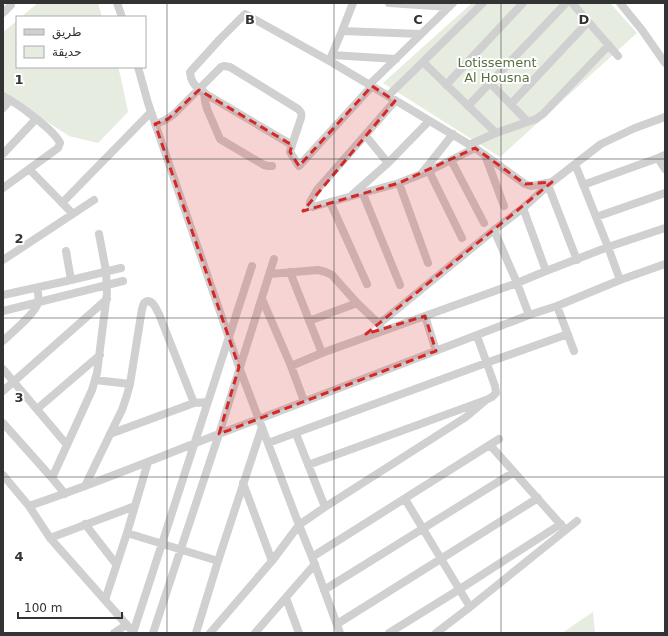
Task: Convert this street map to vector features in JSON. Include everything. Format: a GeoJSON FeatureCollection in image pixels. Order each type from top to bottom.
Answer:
{"type":"FeatureCollection","features":[{"type":"Feature","properties":{"kind":"street"},"geometry":{"type":"LineString","coordinates":[[3,13],[10,7],[10,3]]}},
{"type":"Feature","properties":{"kind":"street"},"geometry":{"type":"LineString","coordinates":[[117,3],[122,16]]}},
{"type":"Feature","properties":{"kind":"street"},"geometry":{"type":"LineString","coordinates":[[330,58],[353,3]]}},
{"type":"Feature","properties":{"kind":"street"},"geometry":{"type":"LineString","coordinates":[[388,3],[451,5]]}},
{"type":"Feature","properties":{"kind":"street"},"geometry":{"type":"LineString","coordinates":[[388,96],[483,3]]}},
{"type":"Feature","properties":{"kind":"street"},"geometry":{"type":"LineString","coordinates":[[446,85],[522,3]]}},
{"type":"Feature","properties":{"kind":"street"},"geometry":{"type":"LineString","coordinates":[[468,106],[566,3]]}},
{"type":"Feature","properties":{"kind":"street"},"geometry":{"type":"LineString","coordinates":[[572,3],[618,56]]}},
{"type":"Feature","properties":{"kind":"street"},"geometry":{"type":"LineString","coordinates":[[620,3],[642,30],[665,63]]}},
{"type":"Feature","properties":{"kind":"street"},"geometry":{"type":"LineString","coordinates":[[155,124],[162,123],[168,119],[202,91],[221,66],[230,67],[298,109],[302,114],[302,118],[290,152],[299,166],[370,85],[451,5]]}},
{"type":"Feature","properties":{"kind":"street"},"geometry":{"type":"LineString","coordinates":[[292,145],[202,91],[192,83],[190,72],[245,14],[330,58],[395,101],[472,146],[525,184],[531,186],[550,184]]}},
{"type":"Feature","properties":{"kind":"street"},"geometry":{"type":"LineString","coordinates":[[511,104],[588,22]]}},
{"type":"Feature","properties":{"kind":"street"},"geometry":{"type":"LineString","coordinates":[[342,31],[421,34]]}},
{"type":"Feature","properties":{"kind":"street"},"geometry":{"type":"LineString","coordinates":[[395,101],[317,190],[310,202],[310,206],[312,207],[350,196],[363,194],[426,173],[496,133],[536,119],[549,109],[609,45]]}},
{"type":"Feature","properties":{"kind":"street"},"geometry":{"type":"LineString","coordinates":[[330,58],[396,58]]}},
{"type":"Feature","properties":{"kind":"street"},"geometry":{"type":"LineString","coordinates":[[423,62],[496,133]]}},
{"type":"Feature","properties":{"kind":"street"},"geometry":{"type":"LineString","coordinates":[[138,68],[155,124],[229,339],[299,525],[314,560],[340,633]]}},
{"type":"Feature","properties":{"kind":"street"},"geometry":{"type":"LineString","coordinates":[[490,83],[528,122]]}},
{"type":"Feature","properties":{"kind":"street"},"geometry":{"type":"LineString","coordinates":[[202,91],[207,109],[220,139],[264,165],[272,166]]}},
{"type":"Feature","properties":{"kind":"street"},"geometry":{"type":"LineString","coordinates":[[3,108],[6,98],[36,120],[60,143],[58,148],[3,188]]}},
{"type":"Feature","properties":{"kind":"street"},"geometry":{"type":"LineString","coordinates":[[62,203],[151,112]]}},
{"type":"Feature","properties":{"kind":"street"},"geometry":{"type":"LineString","coordinates":[[381,327],[494,230],[601,144],[665,117]]}},
{"type":"Feature","properties":{"kind":"street"},"geometry":{"type":"LineString","coordinates":[[3,154],[36,120]]}},
{"type":"Feature","properties":{"kind":"street"},"geometry":{"type":"LineString","coordinates":[[350,196],[388,163],[429,121]]}},
{"type":"Feature","properties":{"kind":"street"},"geometry":{"type":"LineString","coordinates":[[426,173],[453,134]]}},
{"type":"Feature","properties":{"kind":"street"},"geometry":{"type":"LineString","coordinates":[[365,135],[388,163]]}},
{"type":"Feature","properties":{"kind":"street"},"geometry":{"type":"LineString","coordinates":[[484,154],[504,206]]}},
{"type":"Feature","properties":{"kind":"street"},"geometry":{"type":"LineString","coordinates":[[584,185],[662,156],[665,169]]}},
{"type":"Feature","properties":{"kind":"street"},"geometry":{"type":"LineString","coordinates":[[451,160],[484,223]]}},
{"type":"Feature","properties":{"kind":"street"},"geometry":{"type":"LineString","coordinates":[[575,164],[620,280]]}},
{"type":"Feature","properties":{"kind":"street"},"geometry":{"type":"LineString","coordinates":[[29,169],[73,214]]}},
{"type":"Feature","properties":{"kind":"street"},"geometry":{"type":"LineString","coordinates":[[426,173],[462,238]]}},
{"type":"Feature","properties":{"kind":"street"},"geometry":{"type":"LineString","coordinates":[[398,183],[428,263]]}},
{"type":"Feature","properties":{"kind":"street"},"geometry":{"type":"LineString","coordinates":[[550,184],[576,260]]}},
{"type":"Feature","properties":{"kind":"street"},"geometry":{"type":"LineString","coordinates":[[596,217],[665,193]]}},
{"type":"Feature","properties":{"kind":"street"},"geometry":{"type":"LineString","coordinates":[[363,194],[400,285]]}},
{"type":"Feature","properties":{"kind":"street"},"geometry":{"type":"LineString","coordinates":[[3,260],[94,200]]}},
{"type":"Feature","properties":{"kind":"street"},"geometry":{"type":"LineString","coordinates":[[330,202],[367,284]]}},
{"type":"Feature","properties":{"kind":"street"},"geometry":{"type":"LineString","coordinates":[[523,208],[546,271]]}},
{"type":"Feature","properties":{"kind":"street"},"geometry":{"type":"LineString","coordinates":[[291,366],[381,327],[424,316],[517,283],[608,247],[665,228]]}},
{"type":"Feature","properties":{"kind":"street"},"geometry":{"type":"LineString","coordinates":[[494,230],[529,315]]}},
{"type":"Feature","properties":{"kind":"street"},"geometry":{"type":"LineString","coordinates":[[52,478],[96,380],[107,299],[106,271],[99,234]]}},
{"type":"Feature","properties":{"kind":"street"},"geometry":{"type":"LineString","coordinates":[[66,251],[71,280]]}},
{"type":"Feature","properties":{"kind":"street"},"geometry":{"type":"LineString","coordinates":[[154,633],[274,259]]}},
{"type":"Feature","properties":{"kind":"street"},"geometry":{"type":"LineString","coordinates":[[29,506],[219,434],[261,423],[304,401],[529,315],[558,306],[620,280],[665,264]]}},
{"type":"Feature","properties":{"kind":"street"},"geometry":{"type":"LineString","coordinates":[[3,476],[29,506],[50,538],[134,633],[252,266]]}},
{"type":"Feature","properties":{"kind":"street"},"geometry":{"type":"LineString","coordinates":[[3,295],[121,268]]}},
{"type":"Feature","properties":{"kind":"street"},"geometry":{"type":"LineString","coordinates":[[270,274],[323,270],[332,275],[381,327]]}},
{"type":"Feature","properties":{"kind":"street"},"geometry":{"type":"LineString","coordinates":[[290,272],[322,353]]}},
{"type":"Feature","properties":{"kind":"street"},"geometry":{"type":"LineString","coordinates":[[3,311],[123,282]]}},
{"type":"Feature","properties":{"kind":"street"},"geometry":{"type":"LineString","coordinates":[[3,341],[27,318],[35,308],[38,303],[37,288]]}},
{"type":"Feature","properties":{"kind":"street"},"geometry":{"type":"LineString","coordinates":[[3,391],[107,299]]}},
{"type":"Feature","properties":{"kind":"street"},"geometry":{"type":"LineString","coordinates":[[262,299],[291,366],[304,401]]}},
{"type":"Feature","properties":{"kind":"street"},"geometry":{"type":"LineString","coordinates":[[85,486],[122,410],[130,384],[142,310],[146,302],[150,301],[159,314],[194,403]]}},
{"type":"Feature","properties":{"kind":"street"},"geometry":{"type":"LineString","coordinates":[[309,321],[357,303]]}},
{"type":"Feature","properties":{"kind":"street"},"geometry":{"type":"LineString","coordinates":[[558,306],[574,351]]}},
{"type":"Feature","properties":{"kind":"street"},"geometry":{"type":"LineString","coordinates":[[424,316],[436,351]]}},
{"type":"Feature","properties":{"kind":"street"},"geometry":{"type":"LineString","coordinates":[[268,443],[568,334]]}},
{"type":"Feature","properties":{"kind":"street"},"geometry":{"type":"LineString","coordinates":[[210,633],[272,560],[299,525],[466,417],[494,395],[496,391],[477,336]]}},
{"type":"Feature","properties":{"kind":"street"},"geometry":{"type":"LineString","coordinates":[[37,409],[100,355]]}},
{"type":"Feature","properties":{"kind":"street"},"geometry":{"type":"LineString","coordinates":[[3,369],[67,445]]}},
{"type":"Feature","properties":{"kind":"street"},"geometry":{"type":"LineString","coordinates":[[96,380],[130,384]]}},
{"type":"Feature","properties":{"kind":"street"},"geometry":{"type":"LineString","coordinates":[[308,465],[486,400]]}},
{"type":"Feature","properties":{"kind":"street"},"geometry":{"type":"LineString","coordinates":[[110,434],[194,403],[208,402]]}},
{"type":"Feature","properties":{"kind":"street"},"geometry":{"type":"LineString","coordinates":[[3,423],[52,478],[64,494]]}},
{"type":"Feature","properties":{"kind":"street"},"geometry":{"type":"LineString","coordinates":[[196,633],[261,423]]}},
{"type":"Feature","properties":{"kind":"street"},"geometry":{"type":"LineString","coordinates":[[296,434],[325,507]]}},
{"type":"Feature","properties":{"kind":"street"},"geometry":{"type":"LineString","coordinates":[[255,633],[286,598],[314,560],[404,499],[499,439]]}},
{"type":"Feature","properties":{"kind":"street"},"geometry":{"type":"LineString","coordinates":[[490,445],[563,527]]}},
{"type":"Feature","properties":{"kind":"street"},"geometry":{"type":"LineString","coordinates":[[105,600],[148,462]]}},
{"type":"Feature","properties":{"kind":"street"},"geometry":{"type":"LineString","coordinates":[[324,590],[514,472]]}},
{"type":"Feature","properties":{"kind":"street"},"geometry":{"type":"LineString","coordinates":[[243,483],[272,560]]}},
{"type":"Feature","properties":{"kind":"street"},"geometry":{"type":"LineString","coordinates":[[337,624],[538,498]]}},
{"type":"Feature","properties":{"kind":"street"},"geometry":{"type":"LineString","coordinates":[[404,499],[470,607]]}},
{"type":"Feature","properties":{"kind":"street"},"geometry":{"type":"LineString","coordinates":[[50,538],[135,506]]}},
{"type":"Feature","properties":{"kind":"street"},"geometry":{"type":"LineString","coordinates":[[389,633],[531,543],[577,521]]}},
{"type":"Feature","properties":{"kind":"street"},"geometry":{"type":"LineString","coordinates":[[85,524],[116,564]]}},
{"type":"Feature","properties":{"kind":"street"},"geometry":{"type":"LineString","coordinates":[[436,633],[538,552],[563,527]]}},
{"type":"Feature","properties":{"kind":"street"},"geometry":{"type":"LineString","coordinates":[[127,533],[218,561]]}},
{"type":"Feature","properties":{"kind":"street"},"geometry":{"type":"LineString","coordinates":[[531,543],[538,552]]}},
{"type":"Feature","properties":{"kind":"street"},"geometry":{"type":"LineString","coordinates":[[286,598],[299,633]]}},
{"type":"Feature","properties":{"kind":"street"},"geometry":{"type":"LineString","coordinates":[[114,633],[126,625]]}},
{"type":"Feature","properties":{"kind":"highlighted area"},"geometry":{"type":"Polygon","coordinates":[[[372,86],[395,101],[303,211],[399,183],[475,148],[525,184],[552,182],[366,334],[425,316],[436,351],[219,434],[239,367],[155,124],[168,119],[199,90],[292,145],[290,152],[299,166],[372,86]]]}},
{"type":"Feature","properties":{"kind":"green space"},"geometry":{"type":"Polygon","coordinates":[[[38,3],[98,3],[102,16],[22,16],[38,3]]]}},
{"type":"Feature","properties":{"kind":"green space","name":"Lotissement Al Housna"},"geometry":{"type":"Polygon","coordinates":[[[472,3],[610,3],[637,33],[500,157],[383,83],[472,3]]]}},
{"type":"Feature","properties":{"kind":"green space"},"geometry":{"type":"Polygon","coordinates":[[[16,22],[16,68],[118,68],[128,112],[98,143],[69,136],[3,93],[3,32],[16,22]]]}},
{"type":"Feature","properties":{"kind":"green space"},"geometry":{"type":"Polygon","coordinates":[[[593,612],[595,633],[562,633],[593,612]]]}}]}
